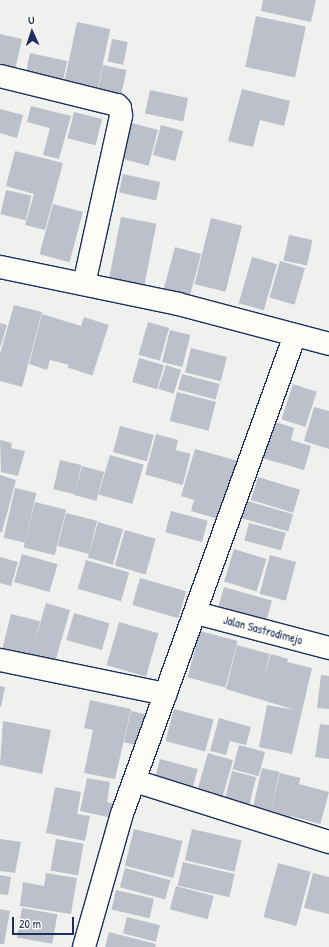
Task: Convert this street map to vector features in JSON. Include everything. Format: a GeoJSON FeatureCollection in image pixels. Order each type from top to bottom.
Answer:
{"type":"FeatureCollection","features":[{"type":"Feature","properties":{"kind":"street"},"geometry":{"type":"LineString","coordinates":[[0,76],[117,105],[120,108],[121,116],[84,284]]}},
{"type":"Feature","properties":{"kind":"street"},"geometry":{"type":"LineString","coordinates":[[0,267],[178,304],[329,344]]}},
{"type":"Feature","properties":{"kind":"street"},"geometry":{"type":"LineString","coordinates":[[84,947],[122,814],[295,335]]}},
{"type":"Feature","properties":{"kind":"street","name":"Jalan Sastrodimejo"},"geometry":{"type":"LineString","coordinates":[[196,612],[329,648]]}},
{"type":"Feature","properties":{"kind":"street"},"geometry":{"type":"LineString","coordinates":[[0,660],[166,694]]}},
{"type":"Feature","properties":{"kind":"street"},"geometry":{"type":"LineString","coordinates":[[135,781],[329,842]]}},
{"type":"Feature","properties":{"kind":"building"},"geometry":{"type":"Polygon","coordinates":[[[263,0],[316,0],[311,22],[261,11],[263,0]]]}},
{"type":"Feature","properties":{"kind":"building"},"geometry":{"type":"Polygon","coordinates":[[[256,16],[306,27],[295,77],[245,67],[256,16]]]}},
{"type":"Feature","properties":{"kind":"building"},"geometry":{"type":"Polygon","coordinates":[[[77,22],[110,29],[96,96],[63,89],[77,22]]]}},
{"type":"Feature","properties":{"kind":"building"},"geometry":{"type":"Polygon","coordinates":[[[0,34],[22,39],[15,70],[0,66],[0,34]]]}},
{"type":"Feature","properties":{"kind":"building"},"geometry":{"type":"Polygon","coordinates":[[[112,39],[128,42],[123,65],[108,62],[112,39]]]}},
{"type":"Feature","properties":{"kind":"building"},"geometry":{"type":"Polygon","coordinates":[[[30,53],[67,61],[61,88],[24,80],[30,53]]]}},
{"type":"Feature","properties":{"kind":"building"},"geometry":{"type":"Polygon","coordinates":[[[103,65],[126,70],[120,101],[96,96],[103,65]]]}},
{"type":"Feature","properties":{"kind":"building"},"geometry":{"type":"Polygon","coordinates":[[[242,89],[290,101],[284,126],[260,120],[253,147],[228,141],[242,89]]]}},
{"type":"Feature","properties":{"kind":"building"},"geometry":{"type":"Polygon","coordinates":[[[150,90],[188,98],[183,122],[145,113],[150,90]]]}},
{"type":"Feature","properties":{"kind":"building"},"geometry":{"type":"Polygon","coordinates":[[[31,106],[71,116],[59,159],[43,155],[50,128],[27,122],[31,106]]]}},
{"type":"Feature","properties":{"kind":"building"},"geometry":{"type":"Polygon","coordinates":[[[0,109],[23,115],[17,138],[0,133],[0,109]]]}},
{"type":"Feature","properties":{"kind":"building"},"geometry":{"type":"Polygon","coordinates":[[[74,112],[102,119],[96,145],[67,138],[74,112]]]}},
{"type":"Feature","properties":{"kind":"building"},"geometry":{"type":"Polygon","coordinates":[[[132,123],[158,130],[149,166],[122,159],[132,123]]]}},
{"type":"Feature","properties":{"kind":"building"},"geometry":{"type":"Polygon","coordinates":[[[161,125],[183,131],[175,161],[153,155],[161,125]]]}},
{"type":"Feature","properties":{"kind":"building"},"geometry":{"type":"Polygon","coordinates":[[[15,151],[63,163],[45,230],[25,225],[34,194],[6,186],[15,151]]]}},
{"type":"Feature","properties":{"kind":"building"},"geometry":{"type":"Polygon","coordinates":[[[123,174],[160,182],[156,200],[119,193],[123,174]]]}},
{"type":"Feature","properties":{"kind":"building"},"geometry":{"type":"Polygon","coordinates":[[[6,190],[31,196],[26,220],[0,214],[6,190]]]}},
{"type":"Feature","properties":{"kind":"building"},"geometry":{"type":"Polygon","coordinates":[[[53,204],[83,212],[69,262],[40,254],[53,204]]]}},
{"type":"Feature","properties":{"kind":"building"},"geometry":{"type":"Polygon","coordinates":[[[121,217],[156,224],[145,285],[109,278],[121,217]]]}},
{"type":"Feature","properties":{"kind":"building"},"geometry":{"type":"Polygon","coordinates":[[[211,218],[242,226],[226,292],[195,284],[211,218]]]}},
{"type":"Feature","properties":{"kind":"building"},"geometry":{"type":"Polygon","coordinates":[[[289,235],[312,240],[307,265],[284,260],[289,235]]]}},
{"type":"Feature","properties":{"kind":"building"},"geometry":{"type":"Polygon","coordinates":[[[175,247],[201,254],[189,298],[163,291],[175,247]]]}},
{"type":"Feature","properties":{"kind":"building"},"geometry":{"type":"Polygon","coordinates":[[[252,257],[277,264],[264,310],[239,303],[252,257]]]}},
{"type":"Feature","properties":{"kind":"building"},"geometry":{"type":"Polygon","coordinates":[[[280,261],[305,268],[295,305],[270,298],[280,261]]]}},
{"type":"Feature","properties":{"kind":"building"},"geometry":{"type":"Polygon","coordinates":[[[14,305],[42,312],[22,387],[0,381],[0,354],[14,305]]]}},
{"type":"Feature","properties":{"kind":"building"},"geometry":{"type":"Polygon","coordinates":[[[42,314],[81,326],[70,365],[50,360],[47,370],[29,364],[42,314]]]}},
{"type":"Feature","properties":{"kind":"building"},"geometry":{"type":"Polygon","coordinates":[[[84,317],[109,325],[92,375],[68,367],[84,317]]]}},
{"type":"Feature","properties":{"kind":"building"},"geometry":{"type":"Polygon","coordinates":[[[148,322],[169,328],[160,361],[139,355],[148,322]]]}},
{"type":"Feature","properties":{"kind":"building"},"geometry":{"type":"Polygon","coordinates":[[[0,323],[7,325],[0,348],[0,323]]]}},
{"type":"Feature","properties":{"kind":"building"},"geometry":{"type":"Polygon","coordinates":[[[170,330],[190,335],[182,367],[162,362],[170,330]]]}},
{"type":"Feature","properties":{"kind":"building"},"geometry":{"type":"Polygon","coordinates":[[[191,348],[227,357],[221,381],[185,372],[191,348]]]}},
{"type":"Feature","properties":{"kind":"building"},"geometry":{"type":"Polygon","coordinates":[[[139,358],[164,365],[157,389],[132,382],[139,358]]]}},
{"type":"Feature","properties":{"kind":"building"},"geometry":{"type":"Polygon","coordinates":[[[166,365],[181,370],[173,394],[158,389],[166,365]]]}},
{"type":"Feature","properties":{"kind":"building"},"geometry":{"type":"Polygon","coordinates":[[[182,374],[220,384],[216,400],[178,389],[182,374]]]}},
{"type":"Feature","properties":{"kind":"building"},"geometry":{"type":"Polygon","coordinates":[[[293,384],[317,392],[305,427],[282,419],[293,384]]]}},
{"type":"Feature","properties":{"kind":"building"},"geometry":{"type":"Polygon","coordinates":[[[177,392],[216,402],[209,431],[170,421],[177,392]]]}},
{"type":"Feature","properties":{"kind":"building"},"geometry":{"type":"Polygon","coordinates":[[[314,407],[329,411],[329,449],[304,441],[314,407]]]}},
{"type":"Feature","properties":{"kind":"building"},"geometry":{"type":"Polygon","coordinates":[[[273,421],[294,428],[291,440],[311,446],[304,470],[262,458],[273,421]]]}},
{"type":"Feature","properties":{"kind":"building"},"geometry":{"type":"Polygon","coordinates":[[[120,426],[154,435],[147,461],[113,452],[120,426]]]}},
{"type":"Feature","properties":{"kind":"building"},"geometry":{"type":"Polygon","coordinates":[[[156,434],[178,440],[167,481],[145,475],[156,434]]]}},
{"type":"Feature","properties":{"kind":"building"},"geometry":{"type":"Polygon","coordinates":[[[0,440],[12,443],[11,448],[25,451],[18,476],[1,472],[0,440]]]}},
{"type":"Feature","properties":{"kind":"building"},"geometry":{"type":"Polygon","coordinates":[[[195,449],[242,462],[225,521],[191,511],[194,500],[181,496],[195,449]]]}},
{"type":"Feature","properties":{"kind":"building"},"geometry":{"type":"Polygon","coordinates":[[[175,450],[191,454],[183,485],[167,481],[175,450]]]}},
{"type":"Feature","properties":{"kind":"building"},"geometry":{"type":"Polygon","coordinates":[[[110,455],[144,465],[132,504],[99,494],[110,455]]]}},
{"type":"Feature","properties":{"kind":"building"},"geometry":{"type":"Polygon","coordinates":[[[60,460],[81,465],[75,494],[53,489],[60,460]]]}},
{"type":"Feature","properties":{"kind":"building"},"geometry":{"type":"Polygon","coordinates":[[[82,466],[104,472],[96,501],[74,495],[82,466]]]}},
{"type":"Feature","properties":{"kind":"building"},"geometry":{"type":"Polygon","coordinates":[[[0,475],[16,480],[2,532],[0,532],[0,475]]]}},
{"type":"Feature","properties":{"kind":"building"},"geometry":{"type":"Polygon","coordinates":[[[258,477],[300,490],[293,513],[251,500],[258,477]]]}},
{"type":"Feature","properties":{"kind":"building"},"geometry":{"type":"Polygon","coordinates":[[[15,488],[36,493],[25,543],[4,538],[15,488]]]}},
{"type":"Feature","properties":{"kind":"building"},"geometry":{"type":"Polygon","coordinates":[[[247,501],[293,514],[288,532],[242,518],[247,501]]]}},
{"type":"Feature","properties":{"kind":"building"},"geometry":{"type":"Polygon","coordinates":[[[35,502],[66,510],[55,555],[24,548],[35,502]]]}},
{"type":"Feature","properties":{"kind":"building"},"geometry":{"type":"Polygon","coordinates":[[[171,511],[208,521],[202,542],[165,532],[171,511]]]}},
{"type":"Feature","properties":{"kind":"building"},"geometry":{"type":"Polygon","coordinates":[[[66,513],[97,521],[89,554],[58,546],[66,513]]]}},
{"type":"Feature","properties":{"kind":"building"},"geometry":{"type":"Polygon","coordinates":[[[98,522],[123,529],[113,565],[88,558],[98,522]]]}},
{"type":"Feature","properties":{"kind":"building"},"geometry":{"type":"Polygon","coordinates":[[[249,523],[286,533],[281,550],[244,540],[249,523]]]}},
{"type":"Feature","properties":{"kind":"building"},"geometry":{"type":"Polygon","coordinates":[[[125,530],[156,539],[146,574],[115,566],[125,530]]]}},
{"type":"Feature","properties":{"kind":"building"},"geometry":{"type":"Polygon","coordinates":[[[234,549],[267,559],[257,591],[224,582],[234,549]]]}},
{"type":"Feature","properties":{"kind":"building"},"geometry":{"type":"Polygon","coordinates":[[[22,554],[58,564],[50,592],[14,582],[22,554]]]}},
{"type":"Feature","properties":{"kind":"building"},"geometry":{"type":"Polygon","coordinates":[[[270,555],[296,562],[286,601],[260,594],[270,555]]]}},
{"type":"Feature","properties":{"kind":"building"},"geometry":{"type":"Polygon","coordinates":[[[0,557],[18,562],[11,586],[0,583],[0,557]]]}},
{"type":"Feature","properties":{"kind":"building"},"geometry":{"type":"Polygon","coordinates":[[[86,560],[129,572],[121,601],[78,589],[86,560]]]}},
{"type":"Feature","properties":{"kind":"building"},"geometry":{"type":"Polygon","coordinates":[[[140,578],[186,591],[178,618],[132,605],[140,578]]]}},
{"type":"Feature","properties":{"kind":"building"},"geometry":{"type":"Polygon","coordinates":[[[224,587],[272,601],[265,626],[217,612],[224,587]]]}},
{"type":"Feature","properties":{"kind":"building"},"geometry":{"type":"Polygon","coordinates":[[[46,603],[70,610],[55,663],[31,656],[46,603]]]}},
{"type":"Feature","properties":{"kind":"building"},"geometry":{"type":"Polygon","coordinates":[[[74,613],[110,623],[102,650],[66,640],[74,613]]]}},
{"type":"Feature","properties":{"kind":"building"},"geometry":{"type":"Polygon","coordinates":[[[11,614],[40,621],[31,659],[2,652],[11,614]]]}},
{"type":"Feature","properties":{"kind":"building"},"geometry":{"type":"Polygon","coordinates":[[[119,622],[158,633],[146,677],[107,665],[119,622]]]}},
{"type":"Feature","properties":{"kind":"building"},"geometry":{"type":"Polygon","coordinates":[[[200,631],[238,641],[225,687],[188,677],[200,631]]]}},
{"type":"Feature","properties":{"kind":"building"},"geometry":{"type":"Polygon","coordinates":[[[237,645],[270,654],[263,679],[271,654],[288,659],[287,662],[312,668],[292,754],[259,747],[267,705],[295,710],[226,689],[237,645]]]}},
{"type":"Feature","properties":{"kind":"building"},"geometry":{"type":"Polygon","coordinates":[[[321,675],[329,676],[329,709],[317,708],[321,675]]]}},
{"type":"Feature","properties":{"kind":"building"},"geometry":{"type":"Polygon","coordinates":[[[0,686],[5,687],[1,707],[0,707],[0,686]]]}},
{"type":"Feature","properties":{"kind":"building"},"geometry":{"type":"Polygon","coordinates":[[[90,700],[131,709],[115,779],[84,773],[93,730],[84,728],[90,700]]]}},
{"type":"Feature","properties":{"kind":"building"},"geometry":{"type":"Polygon","coordinates":[[[174,709],[214,720],[205,751],[165,741],[174,709]]]}},
{"type":"Feature","properties":{"kind":"building"},"geometry":{"type":"Polygon","coordinates":[[[131,711],[148,715],[140,746],[124,742],[131,711]]]}},
{"type":"Feature","properties":{"kind":"building"},"geometry":{"type":"Polygon","coordinates":[[[219,718],[251,727],[246,745],[230,741],[226,755],[210,751],[219,718]]]}},
{"type":"Feature","properties":{"kind":"building"},"geometry":{"type":"Polygon","coordinates":[[[3,721],[51,730],[42,774],[0,765],[3,721]]]}},
{"type":"Feature","properties":{"kind":"building"},"geometry":{"type":"Polygon","coordinates":[[[320,724],[329,725],[329,759],[315,757],[320,724]]]}},
{"type":"Feature","properties":{"kind":"building"},"geometry":{"type":"Polygon","coordinates":[[[239,745],[265,752],[259,776],[233,769],[239,745]]]}},
{"type":"Feature","properties":{"kind":"building"},"geometry":{"type":"Polygon","coordinates":[[[208,753],[233,760],[222,798],[197,790],[208,753]]]}},
{"type":"Feature","properties":{"kind":"building"},"geometry":{"type":"Polygon","coordinates":[[[160,759],[198,769],[191,794],[153,784],[160,759]]]}},
{"type":"Feature","properties":{"kind":"building"},"geometry":{"type":"Polygon","coordinates":[[[262,768],[280,772],[269,816],[252,812],[262,768]]]}},
{"type":"Feature","properties":{"kind":"building"},"geometry":{"type":"Polygon","coordinates":[[[232,771],[256,777],[249,805],[225,799],[232,771]]]}},
{"type":"Feature","properties":{"kind":"building"},"geometry":{"type":"Polygon","coordinates":[[[280,773],[300,778],[289,822],[269,817],[280,773]]]}},
{"type":"Feature","properties":{"kind":"building"},"geometry":{"type":"Polygon","coordinates":[[[87,778],[110,782],[107,802],[115,804],[112,818],[80,811],[87,778]]]}},
{"type":"Feature","properties":{"kind":"building"},"geometry":{"type":"Polygon","coordinates":[[[299,784],[329,792],[320,824],[290,816],[299,784]]]}},
{"type":"Feature","properties":{"kind":"building"},"geometry":{"type":"Polygon","coordinates":[[[55,787],[81,792],[77,814],[90,816],[85,841],[46,833],[55,787]]]}},
{"type":"Feature","properties":{"kind":"building"},"geometry":{"type":"Polygon","coordinates":[[[134,829],[183,841],[173,878],[125,866],[134,829]]]}},
{"type":"Feature","properties":{"kind":"building"},"geometry":{"type":"Polygon","coordinates":[[[192,829],[242,840],[234,872],[185,860],[192,829]]]}},
{"type":"Feature","properties":{"kind":"building"},"geometry":{"type":"Polygon","coordinates":[[[0,839],[21,842],[15,873],[0,871],[0,839]]]}},
{"type":"Feature","properties":{"kind":"building"},"geometry":{"type":"Polygon","coordinates":[[[56,839],[84,844],[78,875],[50,871],[56,839]]]}},
{"type":"Feature","properties":{"kind":"building"},"geometry":{"type":"Polygon","coordinates":[[[183,862],[235,874],[229,897],[178,885],[183,862]]]}},
{"type":"Feature","properties":{"kind":"building"},"geometry":{"type":"Polygon","coordinates":[[[278,863],[311,872],[296,926],[264,917],[278,863]]]}},
{"type":"Feature","properties":{"kind":"building"},"geometry":{"type":"Polygon","coordinates":[[[125,868],[170,880],[165,899],[120,887],[125,868]]]}},
{"type":"Feature","properties":{"kind":"building"},"geometry":{"type":"Polygon","coordinates":[[[46,873],[77,878],[71,914],[20,906],[23,882],[44,886],[46,873]]]}},
{"type":"Feature","properties":{"kind":"building"},"geometry":{"type":"Polygon","coordinates":[[[313,873],[329,877],[329,914],[304,908],[313,873]]]}},
{"type":"Feature","properties":{"kind":"building"},"geometry":{"type":"Polygon","coordinates":[[[0,875],[11,877],[8,895],[0,894],[0,875]]]}},
{"type":"Feature","properties":{"kind":"building"},"geometry":{"type":"Polygon","coordinates":[[[176,886],[214,896],[207,919],[170,909],[176,886]]]}},
{"type":"Feature","properties":{"kind":"building"},"geometry":{"type":"Polygon","coordinates":[[[116,890],[154,899],[150,918],[112,909],[116,890]]]}},
{"type":"Feature","properties":{"kind":"building"},"geometry":{"type":"Polygon","coordinates":[[[22,908],[57,914],[52,944],[17,938],[22,908]]]}},
{"type":"Feature","properties":{"kind":"building"},"geometry":{"type":"Polygon","coordinates":[[[0,909],[10,911],[4,944],[0,944],[0,909]]]}},
{"type":"Feature","properties":{"kind":"building"},"geometry":{"type":"Polygon","coordinates":[[[127,917],[160,925],[156,942],[123,933],[127,917]]]}},
{"type":"Feature","properties":{"kind":"building"},"geometry":{"type":"Polygon","coordinates":[[[109,932],[156,944],[155,947],[105,947],[109,932]]]}}]}
